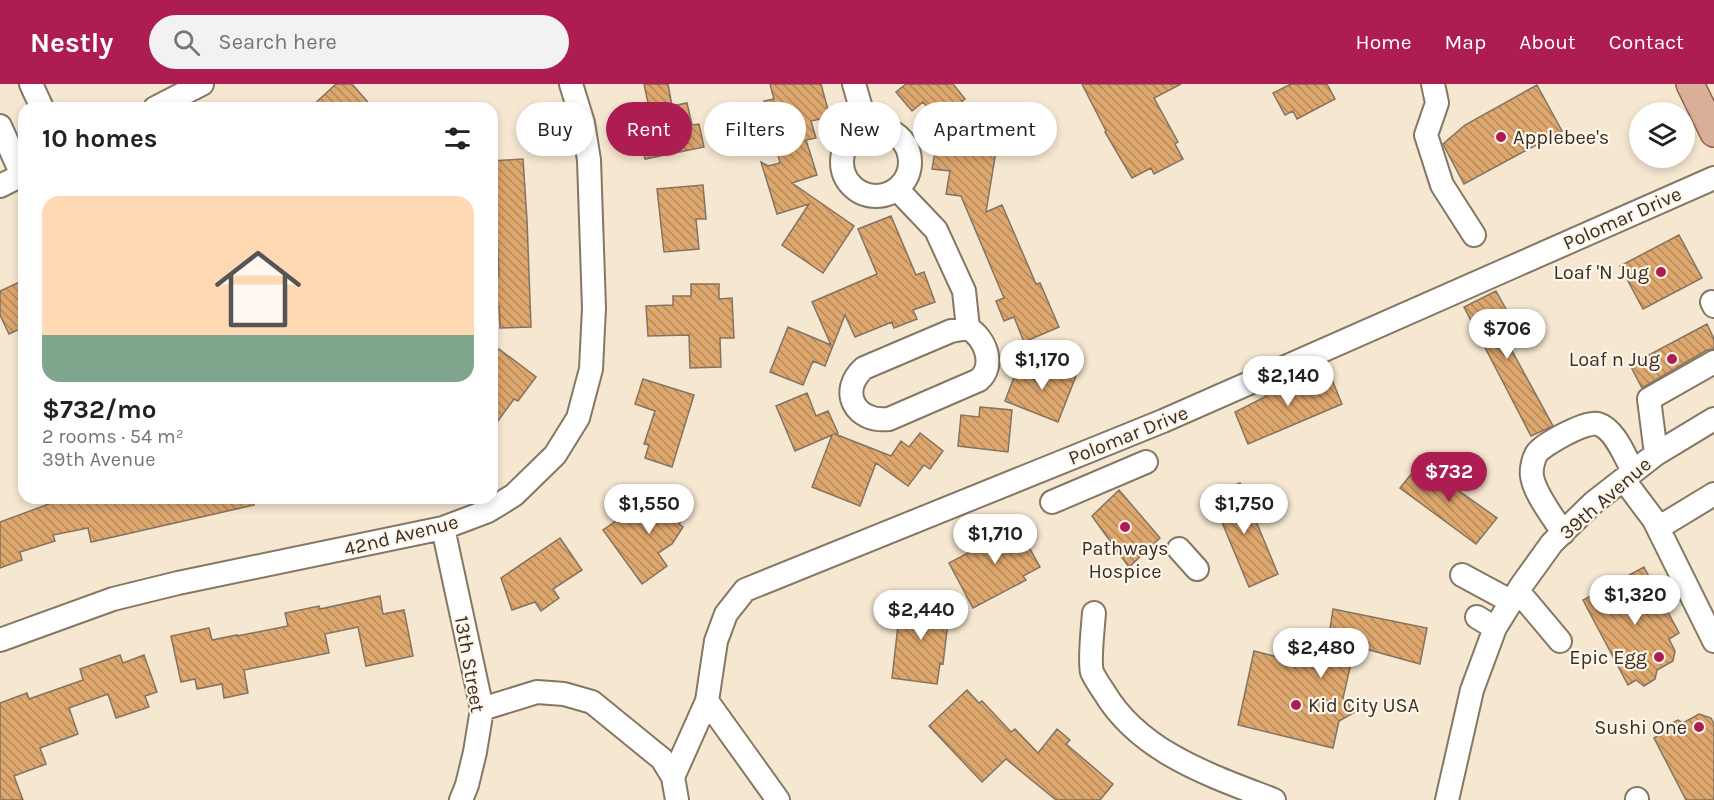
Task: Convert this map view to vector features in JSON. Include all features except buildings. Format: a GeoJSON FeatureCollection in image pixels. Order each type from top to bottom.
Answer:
{"type":"FeatureCollection","features":[{"type":"Feature","properties":{"kind":"main road"},"geometry":{"type":"LineString","coordinates":[[1690,84],[1714,133]]}},
{"type":"Feature","properties":{"kind":"street"},"geometry":{"type":"LineString","coordinates":[[31,84],[39,102]]}},
{"type":"Feature","properties":{"kind":"street"},"geometry":{"type":"LineString","coordinates":[[174,102],[202,84]]}},
{"type":"Feature","properties":{"kind":"street","name":"42nd Avenue"},"geometry":{"type":"LineString","coordinates":[[0,640],[113,599],[178,583],[443,528],[488,511],[514,495],[555,454],[578,418],[591,369],[594,308],[589,160],[583,123],[571,84]]}},
{"type":"Feature","properties":{"kind":"street"},"geometry":{"type":"LineString","coordinates":[[854,84],[859,102]]}},
{"type":"Feature","properties":{"kind":"street"},"geometry":{"type":"LineString","coordinates":[[1433,84],[1437,103],[1426,135],[1442,185],[1474,235]]}},
{"type":"Feature","properties":{"kind":"street"},"geometry":{"type":"LineString","coordinates":[[0,126],[18,164]]}},
{"type":"Feature","properties":{"kind":"street"},"geometry":{"type":"LineString","coordinates":[[842,156],[843,172],[848,182],[856,190],[866,195],[887,194],[897,189],[909,169],[906,147],[901,141]]}},
{"type":"Feature","properties":{"kind":"street"},"geometry":{"type":"LineString","coordinates":[[0,186],[18,177]]}},
{"type":"Feature","properties":{"kind":"street","name":"Polomar Drive"},"geometry":{"type":"LineString","coordinates":[[673,777],[707,701],[716,641],[726,614],[744,590],[1163,421],[1714,178]]}},
{"type":"Feature","properties":{"kind":"street"},"geometry":{"type":"LineString","coordinates":[[897,189],[936,230],[964,291],[968,328],[981,339],[988,357],[987,370],[979,380],[889,419],[877,420],[865,416],[857,408],[850,390],[856,375],[864,368],[951,331],[968,328]]}},
{"type":"Feature","properties":{"kind":"street"},"geometry":{"type":"LineString","coordinates":[[1656,454],[1649,399],[1714,362]]}},
{"type":"Feature","properties":{"kind":"street","name":"39th Avenue"},"geometry":{"type":"LineString","coordinates":[[1447,800],[1486,623],[1515,597],[1552,543],[1593,503],[1656,454],[1714,419]]}},
{"type":"Feature","properties":{"kind":"street"},"geometry":{"type":"LineString","coordinates":[[1563,533],[1537,491],[1532,476],[1533,463],[1537,453],[1553,441],[1584,424],[1597,423],[1609,430],[1628,476],[1658,528],[1714,641]]}},
{"type":"Feature","properties":{"kind":"street"},"geometry":{"type":"LineString","coordinates":[[1052,502],[1146,462]]}},
{"type":"Feature","properties":{"kind":"street"},"geometry":{"type":"LineString","coordinates":[[1658,528],[1714,494]]}},
{"type":"Feature","properties":{"kind":"street","name":"13th Street"},"geometry":{"type":"LineString","coordinates":[[443,528],[482,709],[475,752],[461,800]]}},
{"type":"Feature","properties":{"kind":"street"},"geometry":{"type":"LineString","coordinates":[[1179,549],[1197,569]]}},
{"type":"Feature","properties":{"kind":"street"},"geometry":{"type":"LineString","coordinates":[[1462,575],[1515,597],[1560,641]]}},
{"type":"Feature","properties":{"kind":"street"},"geometry":{"type":"LineString","coordinates":[[1094,613],[1092,671],[1114,709],[1147,740],[1179,759],[1206,773],[1274,800]]}},
{"type":"Feature","properties":{"kind":"street"},"geometry":{"type":"LineString","coordinates":[[482,709],[537,692],[564,694],[592,702],[662,759],[673,777],[676,800]]}},
{"type":"Feature","properties":{"kind":"street"},"geometry":{"type":"LineString","coordinates":[[707,701],[778,800]]}},
{"type":"Feature","properties":{"kind":"place","name":"Applebee's"},"geometry":{"type":"Point","coordinates":[1501,137]}},
{"type":"Feature","properties":{"kind":"place","name":"Loaf 'N Jug"},"geometry":{"type":"Point","coordinates":[1661,272]}},
{"type":"Feature","properties":{"kind":"place","name":"Loaf n Jug"},"geometry":{"type":"Point","coordinates":[1672,359]}},
{"type":"Feature","properties":{"kind":"place","name":"Pathways Hospice"},"geometry":{"type":"Point","coordinates":[1125,527]}},
{"type":"Feature","properties":{"kind":"place","name":"Epic Egg"},"geometry":{"type":"Point","coordinates":[1659,657]}},
{"type":"Feature","properties":{"kind":"place","name":"Kid City USA"},"geometry":{"type":"Point","coordinates":[1296,705]}},
{"type":"Feature","properties":{"kind":"place","name":"Sushi One"},"geometry":{"type":"Point","coordinates":[1699,727]}}]}
